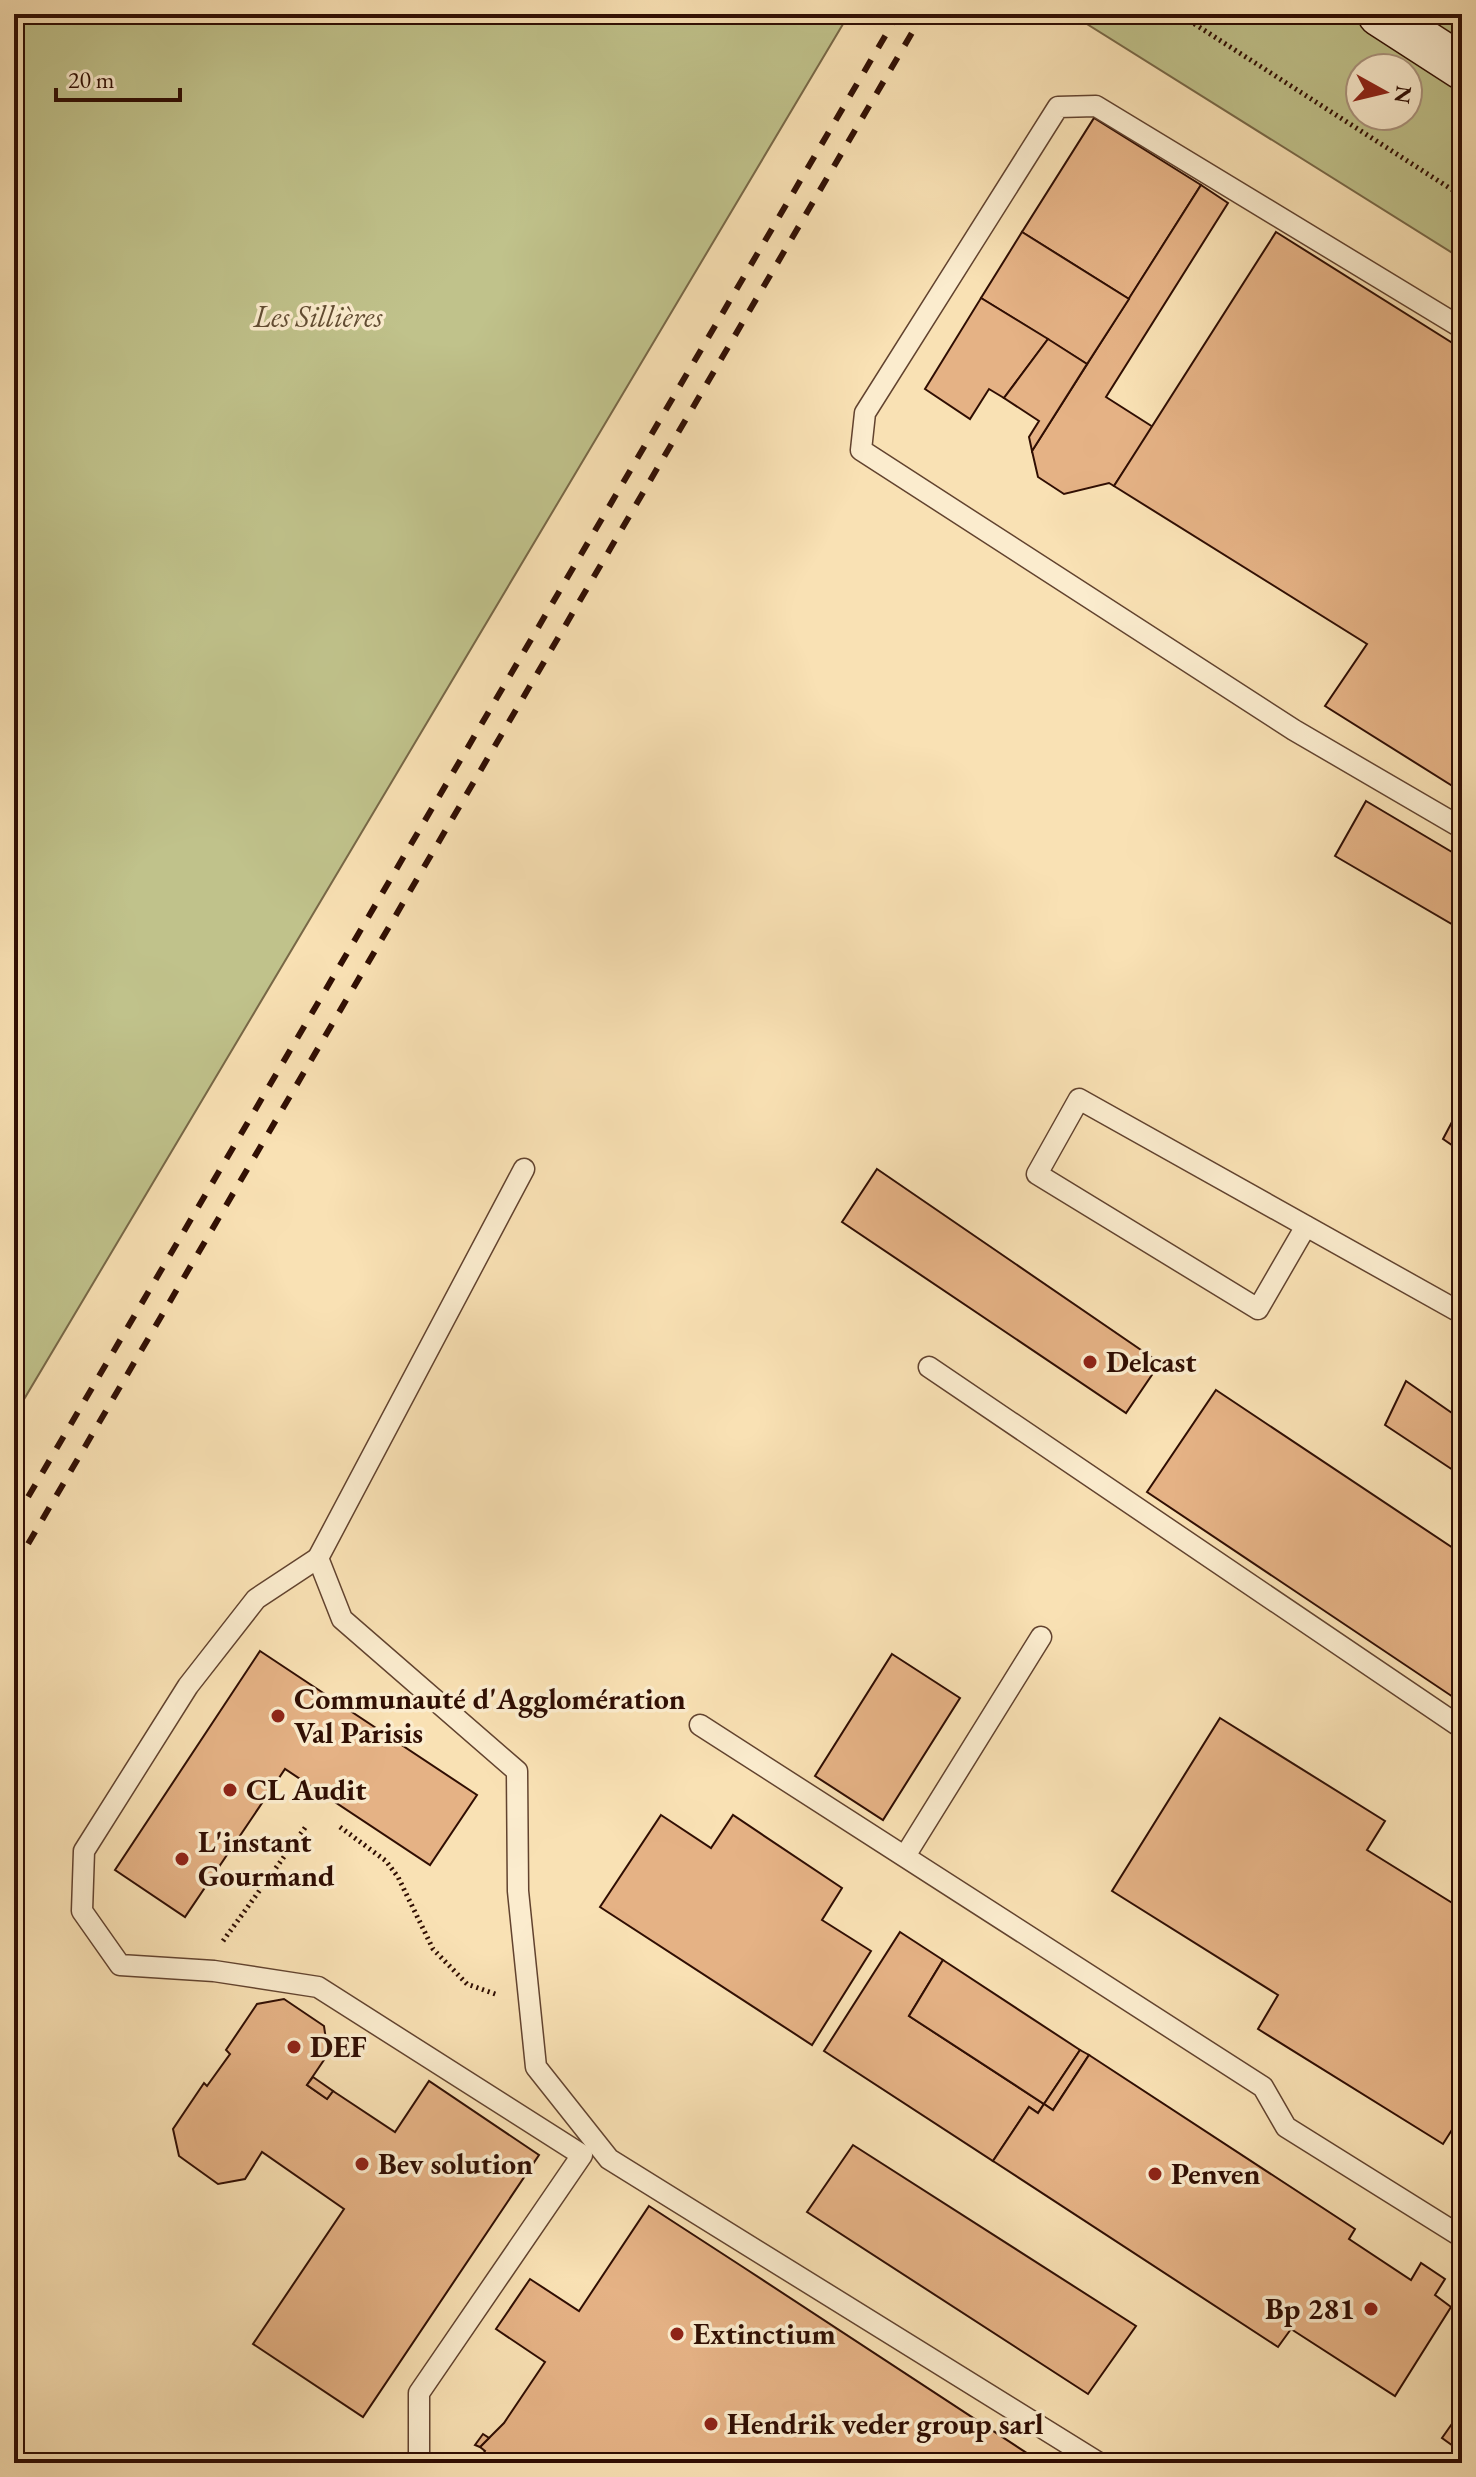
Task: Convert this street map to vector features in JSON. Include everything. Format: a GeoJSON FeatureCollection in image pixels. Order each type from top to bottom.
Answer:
{"type":"FeatureCollection","features":[{"type":"Feature","properties":{"kind":"main road"},"geometry":{"type":"LineString","coordinates":[[1380,14],[1462,67]]}},
{"type":"Feature","properties":{"kind":"lane"},"geometry":{"type":"LineString","coordinates":[[1462,328],[1096,106],[1058,107],[865,413],[861,450],[1294,730],[1462,828]]}},
{"type":"Feature","properties":{"kind":"lane"},"geometry":{"type":"LineString","coordinates":[[1306,1226],[1258,1309],[1037,1174],[1079,1099],[1306,1226],[1456,1310],[1462,1308]]}},
{"type":"Feature","properties":{"kind":"lane"},"geometry":{"type":"LineString","coordinates":[[419,2463],[419,2393],[582,2155],[318,1987],[206,1970],[120,1965],[82,1911],[84,1851],[188,1686],[256,1599],[318,1558],[524,1169]]}},
{"type":"Feature","properties":{"kind":"lane"},"geometry":{"type":"LineString","coordinates":[[929,1367],[1462,1728]]}},
{"type":"Feature","properties":{"kind":"lane"},"geometry":{"type":"LineString","coordinates":[[318,1558],[342,1619],[517,1771],[518,1891],[536,2067],[609,2159],[1099,2463]]}},
{"type":"Feature","properties":{"kind":"lane"},"geometry":{"type":"LineString","coordinates":[[905,1856],[1041,1637]]}},
{"type":"Feature","properties":{"kind":"lane"},"geometry":{"type":"LineString","coordinates":[[700,1725],[1263,2087],[1286,2127],[1462,2237]]}},
{"type":"Feature","properties":{"kind":"path"},"geometry":{"type":"LineString","coordinates":[[1179,14],[1462,196]]}},
{"type":"Feature","properties":{"kind":"path"},"geometry":{"type":"LineString","coordinates":[[206,1970],[211,1958],[307,1825]]}},
{"type":"Feature","properties":{"kind":"path"},"geometry":{"type":"LineString","coordinates":[[340,1827],[386,1861],[398,1877],[433,1949],[467,1984],[529,2006]]}},
{"type":"Feature","properties":{"kind":"green space","name":"Les Sillières"},"geometry":{"type":"Polygon","coordinates":[[[14,14],[849,14],[14,1416],[14,14]]]}},
{"type":"Feature","properties":{"kind":"green space"},"geometry":{"type":"Polygon","coordinates":[[[1071,14],[1462,14],[1462,259],[1071,14]]]}},
{"type":"Feature","properties":{"kind":"building"},"geometry":{"type":"Polygon","coordinates":[[[1094,118],[1201,185],[1129,299],[1022,232],[1094,118]]]}},
{"type":"Feature","properties":{"kind":"building"},"geometry":{"type":"Polygon","coordinates":[[[1201,185],[1228,203],[1106,397],[1153,427],[1114,486],[1109,483],[1064,494],[1038,477],[1032,451],[1201,185]]]}},
{"type":"Feature","properties":{"kind":"building"},"geometry":{"type":"Polygon","coordinates":[[[1022,232],[1129,299],[1087,364],[981,298],[1022,232]]]}},
{"type":"Feature","properties":{"kind":"building"},"geometry":{"type":"Polygon","coordinates":[[[1276,232],[1462,349],[1462,792],[1325,706],[1367,644],[1114,486],[1276,232]]]}},
{"type":"Feature","properties":{"kind":"building"},"geometry":{"type":"Polygon","coordinates":[[[981,298],[1048,339],[1004,398],[989,389],[970,419],[925,389],[981,298]]]}},
{"type":"Feature","properties":{"kind":"building"},"geometry":{"type":"Polygon","coordinates":[[[1048,339],[1087,364],[1032,451],[1029,437],[1039,421],[1004,398],[1048,339]]]}},
{"type":"Feature","properties":{"kind":"building"},"geometry":{"type":"Polygon","coordinates":[[[1366,801],[1462,858],[1462,930],[1335,856],[1366,801]]]}},
{"type":"Feature","properties":{"kind":"building"},"geometry":{"type":"Polygon","coordinates":[[[1462,1103],[1462,1152],[1443,1139],[1462,1103]]]}},
{"type":"Feature","properties":{"kind":"building"},"geometry":{"type":"Polygon","coordinates":[[[877,1169],[1160,1363],[1126,1413],[842,1222],[877,1169]]]}},
{"type":"Feature","properties":{"kind":"building"},"geometry":{"type":"Polygon","coordinates":[[[1406,1381],[1462,1420],[1462,1476],[1385,1425],[1406,1381]]]}},
{"type":"Feature","properties":{"kind":"building"},"geometry":{"type":"Polygon","coordinates":[[[1216,1390],[1462,1554],[1462,1703],[1147,1492],[1216,1390]]]}},
{"type":"Feature","properties":{"kind":"building"},"geometry":{"type":"Polygon","coordinates":[[[260,1651],[477,1795],[430,1865],[285,1769],[185,1917],[115,1870],[260,1651]]]}},
{"type":"Feature","properties":{"kind":"building"},"geometry":{"type":"Polygon","coordinates":[[[892,1654],[960,1698],[883,1820],[815,1776],[892,1654]]]}},
{"type":"Feature","properties":{"kind":"building"},"geometry":{"type":"Polygon","coordinates":[[[1220,1718],[1385,1821],[1367,1850],[1462,1909],[1462,2114],[1443,2144],[1258,2029],[1278,1995],[1112,1891],[1220,1718]]]}},
{"type":"Feature","properties":{"kind":"building"},"geometry":{"type":"Polygon","coordinates":[[[661,1815],[711,1848],[733,1815],[842,1888],[822,1920],[871,1951],[812,2045],[600,1907],[661,1815]]]}},
{"type":"Feature","properties":{"kind":"building"},"geometry":{"type":"Polygon","coordinates":[[[900,1932],[943,1960],[909,2016],[1044,2104],[1038,2113],[1029,2107],[993,2161],[824,2051],[900,1932]]]}},
{"type":"Feature","properties":{"kind":"building"},"geometry":{"type":"Polygon","coordinates":[[[943,1960],[1080,2050],[1044,2104],[909,2016],[943,1960]]]}},
{"type":"Feature","properties":{"kind":"building"},"geometry":{"type":"Polygon","coordinates":[[[284,1999],[324,2026],[328,2054],[307,2085],[327,2099],[333,2091],[395,2132],[429,2081],[539,2155],[363,2417],[253,2344],[344,2209],[262,2152],[245,2179],[218,2184],[179,2156],[173,2129],[204,2083],[207,2086],[230,2054],[226,2050],[257,2004],[284,1999]]]}},
{"type":"Feature","properties":{"kind":"building"},"geometry":{"type":"Polygon","coordinates":[[[1080,2050],[1089,2055],[1053,2110],[1044,2104],[1080,2050]]]}},
{"type":"Feature","properties":{"kind":"building"},"geometry":{"type":"Polygon","coordinates":[[[1089,2055],[1355,2229],[1349,2239],[1411,2280],[1421,2263],[1445,2279],[1435,2295],[1451,2307],[1395,2396],[1291,2329],[1278,2347],[993,2161],[1029,2107],[1038,2113],[1044,2104],[1053,2110],[1089,2055]]]}},
{"type":"Feature","properties":{"kind":"building"},"geometry":{"type":"Polygon","coordinates":[[[313,2077],[333,2091],[327,2099],[307,2085],[313,2077]]]}},
{"type":"Feature","properties":{"kind":"building"},"geometry":{"type":"Polygon","coordinates":[[[853,2145],[1136,2326],[1088,2394],[807,2212],[853,2145]]]}},
{"type":"Feature","properties":{"kind":"building"},"geometry":{"type":"Polygon","coordinates":[[[649,2206],[1042,2463],[477,2463],[485,2451],[480,2447],[504,2423],[545,2362],[496,2329],[530,2279],[579,2311],[649,2206]]]}},
{"type":"Feature","properties":{"kind":"building"},"geometry":{"type":"Polygon","coordinates":[[[1456,2418],[1462,2422],[1460,2451],[1442,2438],[1456,2418]]]}},
{"type":"Feature","properties":{"kind":"building"},"geometry":{"type":"Polygon","coordinates":[[[483,2434],[489,2438],[480,2447],[475,2445],[483,2434]]]}},
{"type":"Feature","properties":{"kind":"railway"},"geometry":{"type":"LineString","coordinates":[[14,1521],[898,14]]}},
{"type":"Feature","properties":{"kind":"railway"},"geometry":{"type":"LineString","coordinates":[[14,1568],[923,14]]}},
{"type":"Feature","properties":{"kind":"place","name":"Delcast"},"geometry":{"type":"Point","coordinates":[1090,1362]}},
{"type":"Feature","properties":{"kind":"place","name":"Communauté d'Agglomération Val Parisis"},"geometry":{"type":"Point","coordinates":[278,1716]}},
{"type":"Feature","properties":{"kind":"place","name":"CL Audit"},"geometry":{"type":"Point","coordinates":[230,1790]}},
{"type":"Feature","properties":{"kind":"place","name":"L'instant Gourmand"},"geometry":{"type":"Point","coordinates":[182,1859]}},
{"type":"Feature","properties":{"kind":"place","name":"DEF"},"geometry":{"type":"Point","coordinates":[294,2047]}},
{"type":"Feature","properties":{"kind":"place","name":"Bev solution"},"geometry":{"type":"Point","coordinates":[362,2164]}},
{"type":"Feature","properties":{"kind":"place","name":"Penven"},"geometry":{"type":"Point","coordinates":[1155,2174]}},
{"type":"Feature","properties":{"kind":"place","name":"Bp 281"},"geometry":{"type":"Point","coordinates":[1371,2309]}},
{"type":"Feature","properties":{"kind":"place","name":"Extinctium"},"geometry":{"type":"Point","coordinates":[677,2334]}},
{"type":"Feature","properties":{"kind":"place","name":"Hendrik veder group sarl"},"geometry":{"type":"Point","coordinates":[711,2424]}}]}
